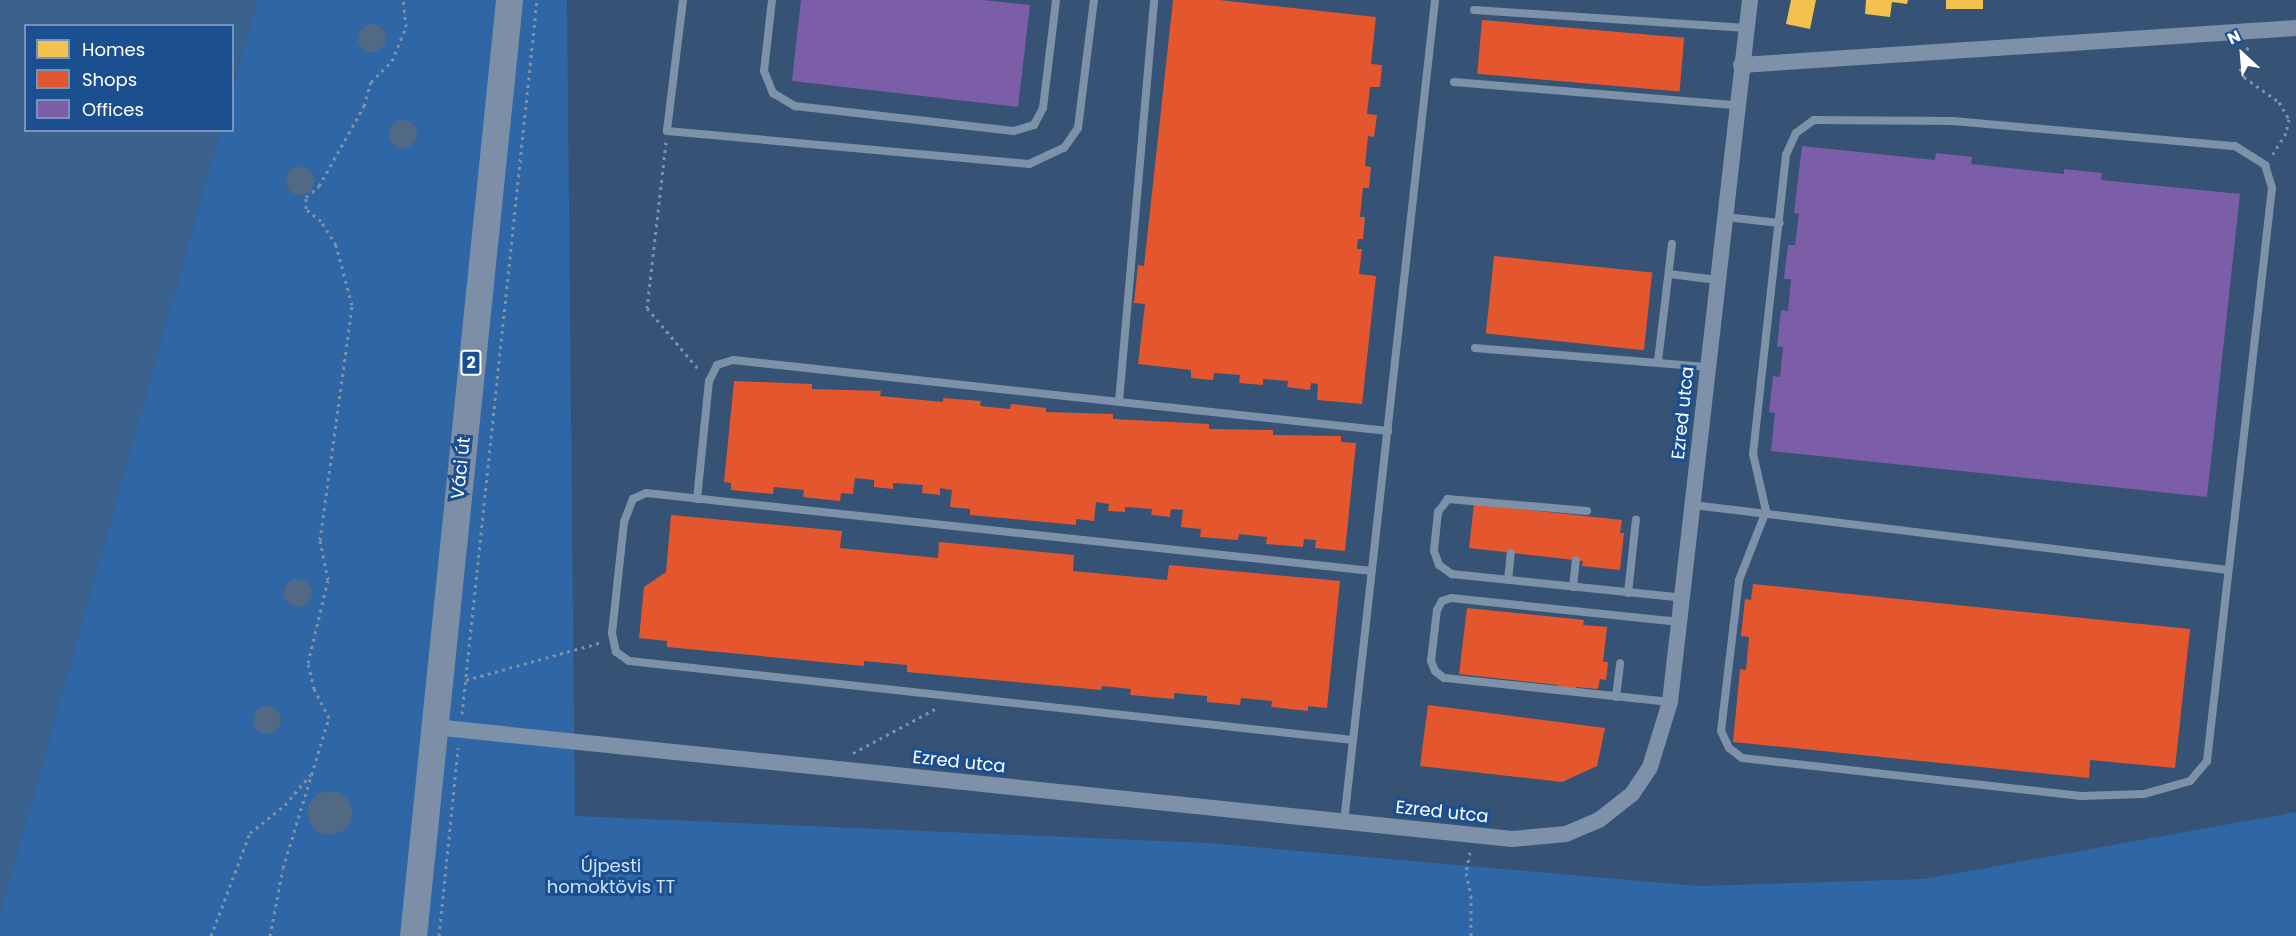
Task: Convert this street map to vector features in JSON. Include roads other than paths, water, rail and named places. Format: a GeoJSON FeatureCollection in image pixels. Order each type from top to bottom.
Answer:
{"type":"FeatureCollection","features":[{"type":"Feature","properties":{"kind":"main road","name":"Váci út"},"geometry":{"type":"LineString","coordinates":[[413,936],[453,721],[509,0]]}},
{"type":"Feature","properties":{"kind":"street","name":"Ezred utca"},"geometry":{"type":"LineString","coordinates":[[453,721],[1512,839],[1566,834],[1599,820],[1632,794],[1650,767],[1670,702],[1736,105],[1750,0]]}},
{"type":"Feature","properties":{"kind":"street"},"geometry":{"type":"LineString","coordinates":[[1742,65],[2296,28]]}},
{"type":"Feature","properties":{"kind":"lane"},"geometry":{"type":"LineString","coordinates":[[683,0],[667,131],[1029,164],[1064,148],[1078,128],[1094,0]]}},
{"type":"Feature","properties":{"kind":"lane"},"geometry":{"type":"LineString","coordinates":[[772,0],[764,71],[773,93],[795,106],[1014,131],[1034,125],[1043,108],[1056,0]]}},
{"type":"Feature","properties":{"kind":"lane"},"geometry":{"type":"LineString","coordinates":[[1119,402],[1154,0]]}},
{"type":"Feature","properties":{"kind":"lane"},"geometry":{"type":"LineString","coordinates":[[1344,822],[1435,0]]}},
{"type":"Feature","properties":{"kind":"lane"},"geometry":{"type":"LineString","coordinates":[[1474,10],[1746,28]]}},
{"type":"Feature","properties":{"kind":"lane"},"geometry":{"type":"LineString","coordinates":[[1454,82],[1736,105]]}},
{"type":"Feature","properties":{"kind":"lane"},"geometry":{"type":"LineString","coordinates":[[1814,120],[1953,121],[2235,146],[2265,165],[2272,188],[2207,761],[2190,781],[2144,794],[2081,796],[1742,758],[1729,748],[1721,731],[1739,580],[1766,511],[1753,454],[1780,223],[1786,155],[1796,133],[1814,120]]}},
{"type":"Feature","properties":{"kind":"lane"},"geometry":{"type":"LineString","coordinates":[[1725,217],[1780,223]]}},
{"type":"Feature","properties":{"kind":"lane"},"geometry":{"type":"LineString","coordinates":[[1658,361],[1672,244]]}},
{"type":"Feature","properties":{"kind":"lane"},"geometry":{"type":"LineString","coordinates":[[1669,274],[1718,280]]}},
{"type":"Feature","properties":{"kind":"lane"},"geometry":{"type":"LineString","coordinates":[[1475,348],[1658,361],[1707,367]]}},
{"type":"Feature","properties":{"kind":"lane"},"geometry":{"type":"LineString","coordinates":[[697,499],[709,381],[717,365],[733,360],[1388,431]]}},
{"type":"Feature","properties":{"kind":"lane"},"geometry":{"type":"LineString","coordinates":[[1353,740],[629,661],[616,652],[613,638],[626,511],[633,499],[646,493],[1372,571]]}},
{"type":"Feature","properties":{"kind":"lane"},"geometry":{"type":"LineString","coordinates":[[1587,512],[1448,499],[1438,512],[1434,551],[1439,565],[1452,574],[1683,598]]}},
{"type":"Feature","properties":{"kind":"lane"},"geometry":{"type":"LineString","coordinates":[[1693,505],[1766,511],[2228,570]]}},
{"type":"Feature","properties":{"kind":"lane"},"geometry":{"type":"LineString","coordinates":[[1628,593],[1636,519]]}},
{"type":"Feature","properties":{"kind":"lane"},"geometry":{"type":"LineString","coordinates":[[1508,579],[1511,553]]}},
{"type":"Feature","properties":{"kind":"lane"},"geometry":{"type":"LineString","coordinates":[[1573,587],[1576,560]]}},
{"type":"Feature","properties":{"kind":"lane"},"geometry":{"type":"LineString","coordinates":[[1670,702],[1444,678],[1435,671],[1431,661],[1437,610],[1442,601],[1451,598],[1680,622]]}},
{"type":"Feature","properties":{"kind":"lane"},"geometry":{"type":"LineString","coordinates":[[1616,696],[1620,663]]}},
{"type":"Feature","properties":{"kind":"park label","name":"Újpesti homoktövis TT"},"geometry":{"type":"Point","coordinates":[611,877]}}]}
